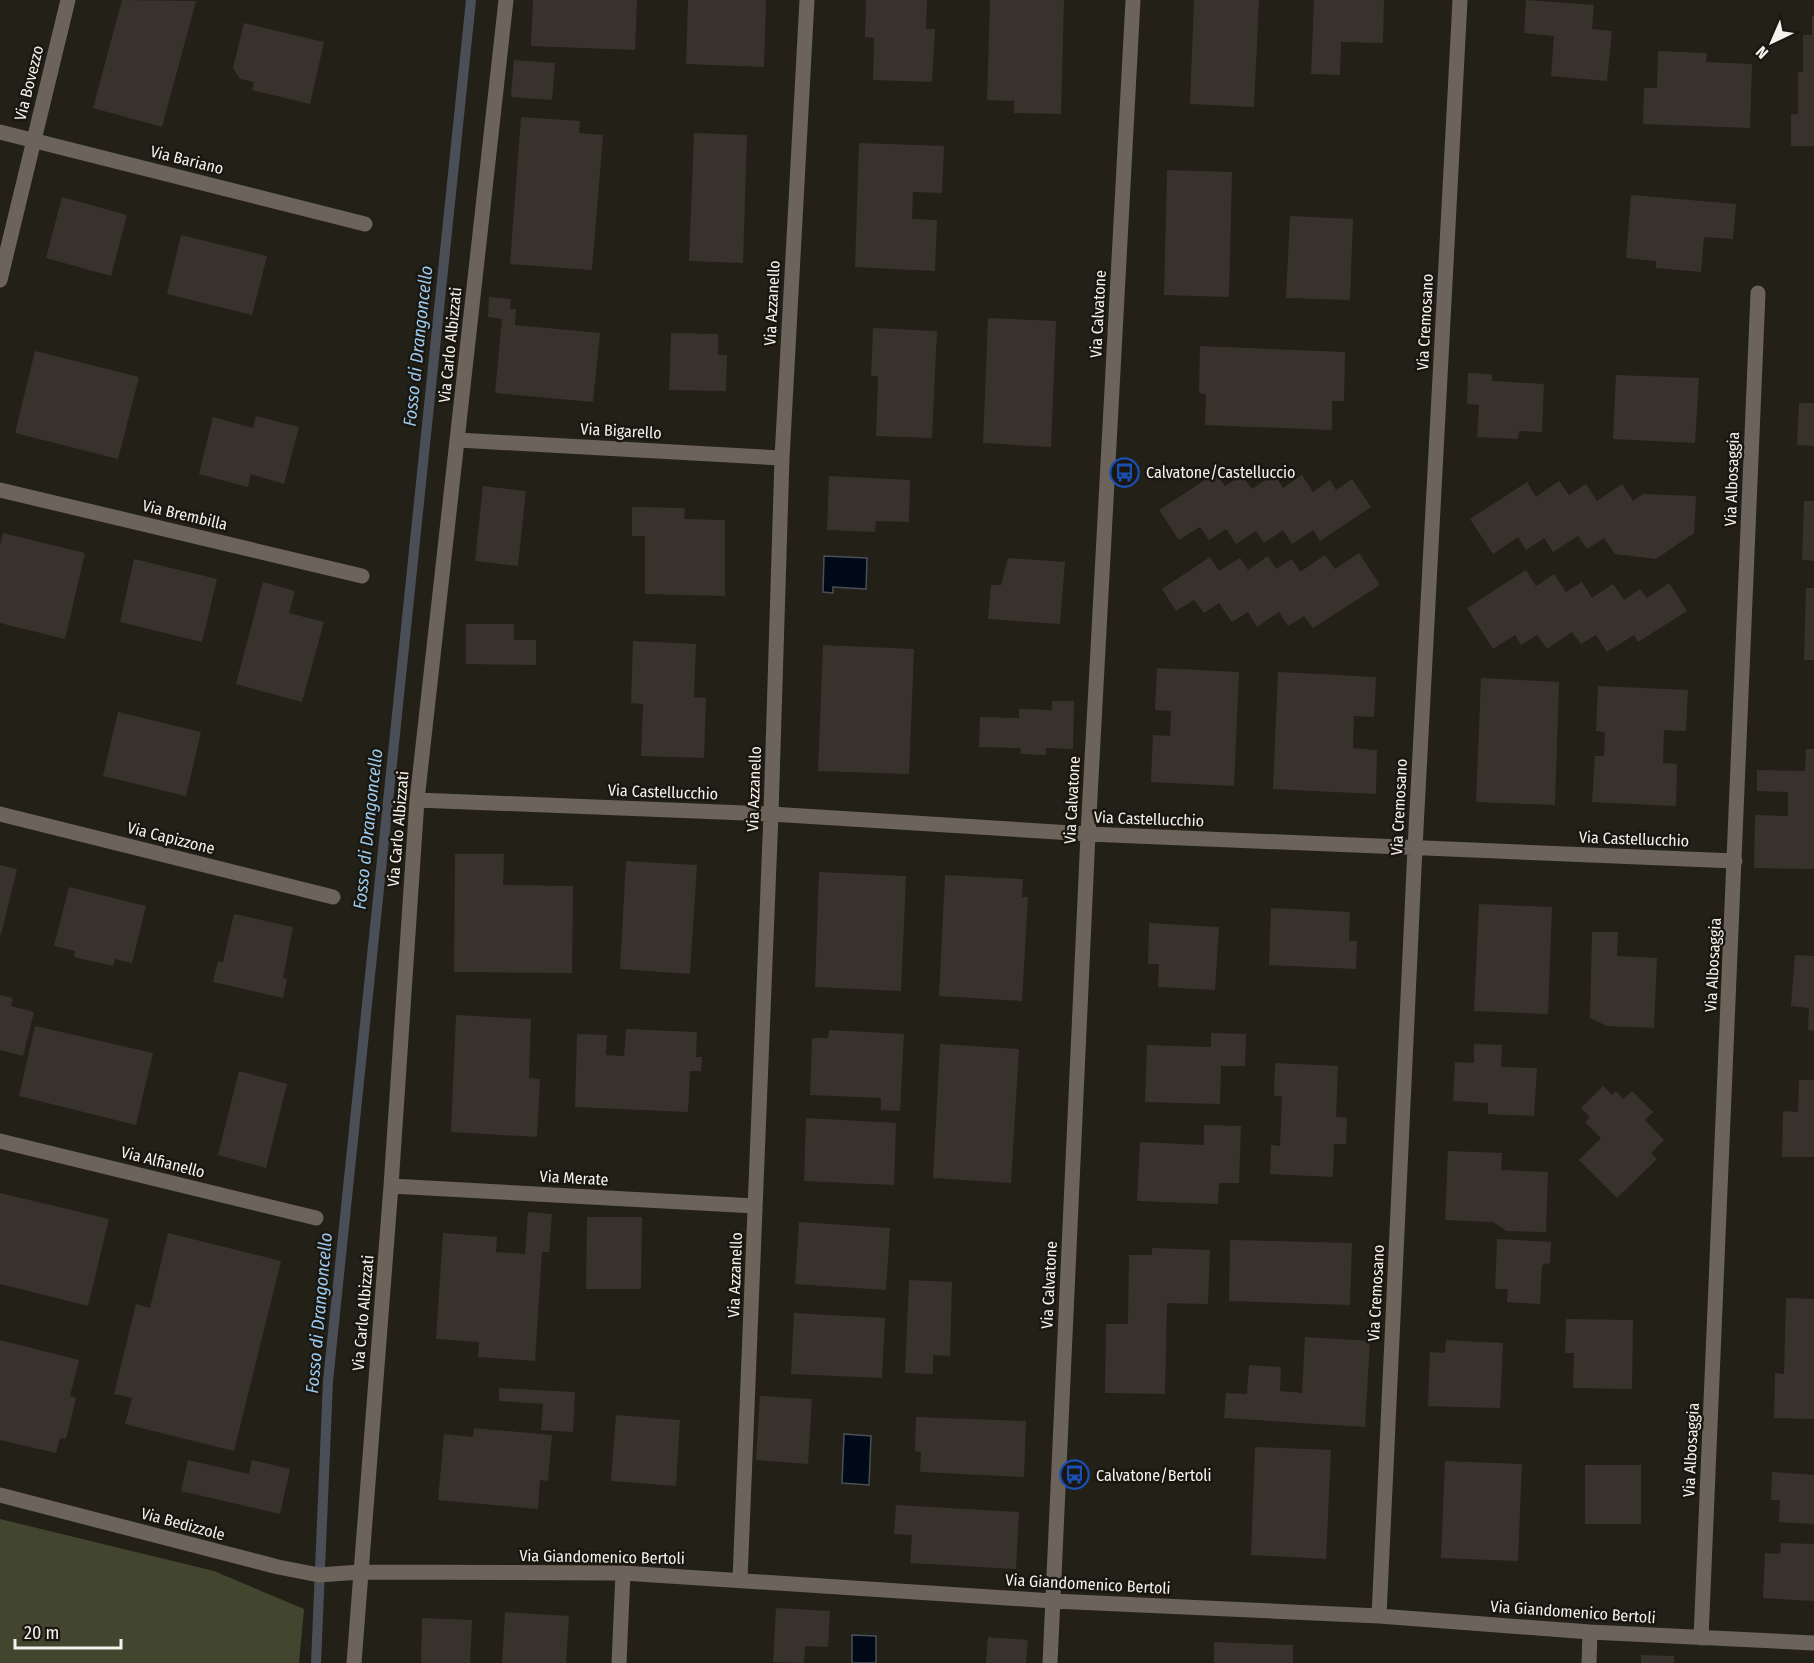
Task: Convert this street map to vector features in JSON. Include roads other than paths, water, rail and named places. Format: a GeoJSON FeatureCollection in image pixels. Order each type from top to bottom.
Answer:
{"type":"FeatureCollection","features":[{"type":"Feature","properties":{"kind":"street","name":"Via Bovezzo"},"geometry":{"type":"LineString","coordinates":[[0,280],[68,0]]}},
{"type":"Feature","properties":{"kind":"street","name":"Via Carlo Albizzati"},"geometry":{"type":"LineString","coordinates":[[354,1663],[391,1186],[417,800],[506,0]]}},
{"type":"Feature","properties":{"kind":"street","name":"Via Azzanello"},"geometry":{"type":"LineString","coordinates":[[740,1580],[771,814],[782,458],[807,0]]}},
{"type":"Feature","properties":{"kind":"street","name":"Via Calvatone"},"geometry":{"type":"LineString","coordinates":[[1050,1663],[1088,834],[1133,0]]}},
{"type":"Feature","properties":{"kind":"street","name":"Via Cremosano"},"geometry":{"type":"LineString","coordinates":[[1379,1616],[1415,848],[1460,0]]}},
{"type":"Feature","properties":{"kind":"street","name":"Via Bariano"},"geometry":{"type":"LineString","coordinates":[[0,132],[365,224]]}},
{"type":"Feature","properties":{"kind":"street","name":"Via Albosaggia"},"geometry":{"type":"LineString","coordinates":[[1701,1638],[1736,861],[1758,293]]}},
{"type":"Feature","properties":{"kind":"street","name":"Via Bigarello"},"geometry":{"type":"LineString","coordinates":[[458,440],[782,458]]}},
{"type":"Feature","properties":{"kind":"street","name":"Via Brembilla"},"geometry":{"type":"LineString","coordinates":[[0,490],[362,576]]}},
{"type":"Feature","properties":{"kind":"street","name":"Via Castellucchio"},"geometry":{"type":"LineString","coordinates":[[417,800],[771,814],[1088,834],[1736,861]]}},
{"type":"Feature","properties":{"kind":"street","name":"Via Capizzone"},"geometry":{"type":"LineString","coordinates":[[0,813],[333,897]]}},
{"type":"Feature","properties":{"kind":"street","name":"Via Alfianello"},"geometry":{"type":"LineString","coordinates":[[0,1141],[316,1218]]}},
{"type":"Feature","properties":{"kind":"street","name":"Via Merate"},"geometry":{"type":"LineString","coordinates":[[391,1186],[755,1206]]}},
{"type":"Feature","properties":{"kind":"street","name":"Via Bedizzole"},"geometry":{"type":"LineString","coordinates":[[0,1495],[278,1568],[319,1575],[360,1572]]}},
{"type":"Feature","properties":{"kind":"street","name":"Via Giandomenico Bertoli"},"geometry":{"type":"LineString","coordinates":[[360,1572],[623,1573],[1053,1601],[1379,1616],[1590,1632],[1814,1642]]}},
{"type":"Feature","properties":{"kind":"street"},"geometry":{"type":"LineString","coordinates":[[619,1663],[623,1573]]}},
{"type":"Feature","properties":{"kind":"street"},"geometry":{"type":"LineString","coordinates":[[1588,1663],[1590,1632]]}},
{"type":"Feature","properties":{"kind":"water"},"geometry":{"type":"Polygon","coordinates":[[[824,556],[867,558],[866,589],[833,587],[833,593],[823,592],[824,556]]]}},
{"type":"Feature","properties":{"kind":"water"},"geometry":{"type":"Polygon","coordinates":[[[844,1434],[871,1436],[869,1485],[842,1483],[844,1434]]]}},
{"type":"Feature","properties":{"kind":"water"},"geometry":{"type":"Polygon","coordinates":[[[852,1635],[876,1636],[876,1663],[852,1663],[852,1635]]]}},
{"type":"Feature","properties":{"kind":"waterway","name":"Fosso di Drangoncello"},"geometry":{"type":"LineString","coordinates":[[316,1663],[328,1381],[471,0]]}},
{"type":"Feature","properties":{"kind":"place","name":"Calvatone/Castelluccio"},"geometry":{"type":"Point","coordinates":[1125,472]}},
{"type":"Feature","properties":{"kind":"place","name":"Calvatone/Bertoli"},"geometry":{"type":"Point","coordinates":[1075,1475]}}]}
